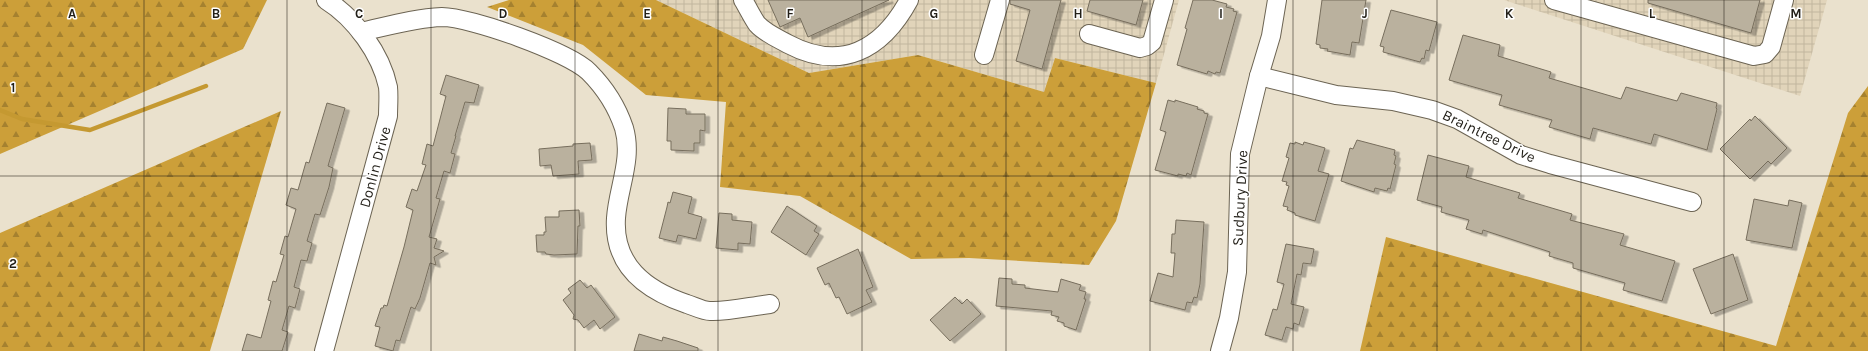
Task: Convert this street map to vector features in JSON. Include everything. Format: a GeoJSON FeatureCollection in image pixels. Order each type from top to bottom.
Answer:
{"type":"FeatureCollection","features":[{"type":"Feature","properties":{"kind":"street","name":"Donlin Drive"},"geometry":{"type":"LineString","coordinates":[[324,351],[388,116],[388,88],[375,54],[361,32],[351,20],[335,5],[326,0]]}},
{"type":"Feature","properties":{"kind":"street"},"geometry":{"type":"LineString","coordinates":[[743,0],[757,24],[766,32],[801,51],[821,57],[856,53],[874,43],[888,30],[909,0]]}},
{"type":"Feature","properties":{"kind":"street"},"geometry":{"type":"LineString","coordinates":[[984,55],[1000,0]]}},
{"type":"Feature","properties":{"kind":"street"},"geometry":{"type":"LineString","coordinates":[[1089,34],[1140,48],[1147,46],[1152,42],[1164,0]]}},
{"type":"Feature","properties":{"kind":"street","name":"Sudbury Drive"},"geometry":{"type":"LineString","coordinates":[[1220,351],[1229,318],[1238,272],[1240,154],[1259,76],[1271,36],[1277,0]]}},
{"type":"Feature","properties":{"kind":"street"},"geometry":{"type":"LineString","coordinates":[[1554,0],[1754,56],[1766,54],[1771,47],[1784,0]]}},
{"type":"Feature","properties":{"kind":"street"},"geometry":{"type":"LineString","coordinates":[[361,32],[420,19],[443,17],[479,23],[558,53],[588,71],[610,96],[624,128],[626,143],[626,171],[616,216],[616,231],[618,248],[626,263],[637,276],[668,298],[709,311],[770,304]]}},
{"type":"Feature","properties":{"kind":"street","name":"Braintree Drive"},"geometry":{"type":"LineString","coordinates":[[1259,76],[1336,95],[1393,101],[1432,110],[1457,119],[1521,155],[1692,202]]}},
{"type":"Feature","properties":{"kind":"shaded area"},"geometry":{"type":"Polygon","coordinates":[[[656,0],[1179,0],[1156,83],[1055,58],[1044,92],[918,55],[809,73],[656,0]]]}},
{"type":"Feature","properties":{"kind":"shaded area"},"geometry":{"type":"Polygon","coordinates":[[[1504,0],[1827,0],[1800,96],[1504,0]]]}},
{"type":"Feature","properties":{"kind":"green space"},"geometry":{"type":"Polygon","coordinates":[[[0,0],[267,0],[243,49],[0,154],[0,0]]]}},
{"type":"Feature","properties":{"kind":"green space"},"geometry":{"type":"Polygon","coordinates":[[[509,0],[656,0],[809,73],[918,55],[1044,92],[1055,58],[1156,83],[1116,221],[1089,265],[969,258],[911,259],[800,196],[720,187],[726,102],[646,95],[583,45],[487,7],[509,0]]]}},
{"type":"Feature","properties":{"kind":"green space"},"geometry":{"type":"Polygon","coordinates":[[[1868,86],[1868,351],[1360,351],[1386,237],[1776,346],[1848,113],[1868,86]]]}},
{"type":"Feature","properties":{"kind":"green space"},"geometry":{"type":"Polygon","coordinates":[[[281,111],[210,351],[0,351],[0,233],[281,111]]]}},
{"type":"Feature","properties":{"kind":"building"},"geometry":{"type":"Polygon","coordinates":[[[768,0],[889,0],[808,37],[800,18],[780,27],[768,0]]]}},
{"type":"Feature","properties":{"kind":"building"},"geometry":{"type":"Polygon","coordinates":[[[1010,0],[1061,0],[1042,69],[1016,61],[1030,10],[1010,4],[1010,0]]]}},
{"type":"Feature","properties":{"kind":"building"},"geometry":{"type":"Polygon","coordinates":[[[1090,0],[1143,0],[1136,25],[1087,11],[1090,0]]]}},
{"type":"Feature","properties":{"kind":"building"},"geometry":{"type":"Polygon","coordinates":[[[1193,0],[1212,0],[1227,4],[1226,7],[1234,9],[1233,11],[1237,12],[1220,73],[1216,72],[1215,74],[1208,71],[1207,74],[1177,65],[1193,0]]]}},
{"type":"Feature","properties":{"kind":"building"},"geometry":{"type":"Polygon","coordinates":[[[1322,0],[1366,0],[1359,43],[1352,42],[1350,55],[1327,51],[1328,49],[1320,48],[1320,45],[1316,44],[1322,0]]]}},
{"type":"Feature","properties":{"kind":"building"},"geometry":{"type":"Polygon","coordinates":[[[1648,0],[1760,0],[1751,33],[1648,3],[1648,0]]]}},
{"type":"Feature","properties":{"kind":"building"},"geometry":{"type":"Polygon","coordinates":[[[1391,10],[1437,22],[1429,51],[1426,50],[1424,59],[1422,58],[1420,62],[1383,52],[1384,47],[1380,46],[1391,10]]]}},
{"type":"Feature","properties":{"kind":"building"},"geometry":{"type":"Polygon","coordinates":[[[1463,35],[1500,45],[1498,56],[1551,72],[1549,78],[1621,99],[1626,87],[1677,101],[1681,93],[1717,103],[1717,109],[1707,150],[1654,134],[1651,144],[1593,128],[1590,139],[1549,127],[1552,120],[1499,105],[1502,95],[1449,80],[1463,35]]]}},
{"type":"Feature","properties":{"kind":"building"},"geometry":{"type":"Polygon","coordinates":[[[446,75],[479,85],[474,103],[465,102],[451,153],[455,154],[450,173],[444,171],[436,198],[440,199],[429,237],[437,239],[434,248],[444,251],[434,257],[436,265],[430,263],[420,298],[415,309],[411,307],[400,341],[396,340],[393,351],[375,346],[380,327],[375,326],[381,308],[383,308],[384,305],[387,306],[404,247],[413,210],[406,207],[412,189],[417,191],[426,165],[422,164],[427,144],[433,146],[446,96],[440,94],[446,75]]]}},
{"type":"Feature","properties":{"kind":"building"},"geometry":{"type":"Polygon","coordinates":[[[1168,100],[1175,102],[1175,100],[1198,107],[1197,109],[1208,114],[1191,175],[1187,173],[1186,176],[1178,174],[1178,176],[1155,170],[1166,132],[1160,130],[1168,100]]]}},
{"type":"Feature","properties":{"kind":"building"},"geometry":{"type":"Polygon","coordinates":[[[327,103],[345,108],[328,166],[333,168],[329,187],[320,215],[315,214],[307,241],[312,243],[307,261],[301,260],[294,287],[300,289],[295,308],[289,306],[282,330],[288,332],[282,351],[242,351],[247,334],[261,338],[271,301],[268,300],[273,281],[276,282],[284,255],[280,254],[285,236],[288,237],[296,209],[286,205],[291,188],[298,190],[306,162],[309,163],[327,103]]]}},
{"type":"Feature","properties":{"kind":"building"},"geometry":{"type":"Polygon","coordinates":[[[668,108],[686,109],[686,114],[705,114],[705,131],[700,130],[700,143],[694,143],[694,151],[671,150],[671,141],[667,141],[668,108]]]}},
{"type":"Feature","properties":{"kind":"building"},"geometry":{"type":"Polygon","coordinates":[[[1755,116],[1787,148],[1771,164],[1768,161],[1750,179],[1720,149],[1750,119],[1751,121],[1755,116]]]}},
{"type":"Feature","properties":{"kind":"building"},"geometry":{"type":"Polygon","coordinates":[[[1357,140],[1395,150],[1394,155],[1396,156],[1394,164],[1396,165],[1390,189],[1388,188],[1387,191],[1375,188],[1374,192],[1341,181],[1350,148],[1353,149],[1357,140]]]}},
{"type":"Feature","properties":{"kind":"building"},"geometry":{"type":"Polygon","coordinates":[[[1295,142],[1303,145],[1304,142],[1325,148],[1318,171],[1329,174],[1315,221],[1295,215],[1295,213],[1287,210],[1288,207],[1283,206],[1289,186],[1286,185],[1287,182],[1282,181],[1289,158],[1286,157],[1290,143],[1295,144],[1295,142]]]}},
{"type":"Feature","properties":{"kind":"building"},"geometry":{"type":"Polygon","coordinates":[[[590,143],[592,160],[578,161],[579,174],[553,176],[551,165],[540,166],[539,149],[590,143]]]}},
{"type":"Feature","properties":{"kind":"building"},"geometry":{"type":"Polygon","coordinates":[[[1428,155],[1469,166],[1466,177],[1520,193],[1518,198],[1572,214],[1570,220],[1624,234],[1620,245],[1675,261],[1662,301],[1623,290],[1625,283],[1573,268],[1573,263],[1549,256],[1550,252],[1483,230],[1482,234],[1466,229],[1469,220],[1441,212],[1442,207],[1417,200],[1428,155]]]}},
{"type":"Feature","properties":{"kind":"building"},"geometry":{"type":"Polygon","coordinates":[[[673,192],[692,197],[688,213],[702,217],[696,239],[678,235],[676,242],[659,238],[668,202],[670,203],[673,192]]]}},
{"type":"Feature","properties":{"kind":"building"},"geometry":{"type":"Polygon","coordinates":[[[1754,199],[1788,206],[1789,200],[1802,203],[1792,248],[1746,240],[1754,199]]]}},
{"type":"Feature","properties":{"kind":"building"},"geometry":{"type":"Polygon","coordinates":[[[787,206],[817,226],[814,231],[819,234],[806,255],[771,232],[787,206]]]}},
{"type":"Feature","properties":{"kind":"building"},"geometry":{"type":"Polygon","coordinates":[[[579,210],[580,226],[578,226],[577,254],[554,255],[546,254],[545,252],[537,252],[536,235],[544,235],[544,232],[546,232],[545,217],[559,217],[559,211],[579,210]]]}},
{"type":"Feature","properties":{"kind":"building"},"geometry":{"type":"Polygon","coordinates":[[[719,213],[732,214],[732,220],[752,222],[750,244],[738,243],[738,250],[716,248],[719,213]]]}},
{"type":"Feature","properties":{"kind":"building"},"geometry":{"type":"Polygon","coordinates":[[[1176,220],[1204,222],[1200,284],[1197,298],[1194,297],[1192,303],[1187,302],[1185,310],[1150,301],[1158,273],[1173,277],[1175,253],[1171,253],[1172,234],[1175,234],[1176,220]]]}},
{"type":"Feature","properties":{"kind":"building"},"geometry":{"type":"Polygon","coordinates":[[[1286,244],[1314,249],[1311,264],[1303,263],[1301,275],[1297,274],[1291,304],[1304,307],[1299,325],[1294,323],[1293,329],[1286,327],[1282,340],[1265,335],[1273,309],[1277,310],[1284,284],[1277,282],[1286,244]]]}},
{"type":"Feature","properties":{"kind":"building"},"geometry":{"type":"Polygon","coordinates":[[[858,249],[873,287],[866,290],[872,302],[847,314],[839,297],[836,298],[829,283],[825,285],[817,268],[858,249]]]}},
{"type":"Feature","properties":{"kind":"building"},"geometry":{"type":"Polygon","coordinates":[[[1733,254],[1748,300],[1711,314],[1693,269],[1733,254]]]}},
{"type":"Feature","properties":{"kind":"building"},"geometry":{"type":"Polygon","coordinates":[[[999,278],[1012,279],[1012,284],[1025,285],[1025,288],[1058,292],[1061,279],[1081,285],[1079,290],[1086,292],[1084,299],[1086,299],[1076,330],[1064,326],[1064,323],[1057,321],[1059,317],[1051,315],[1052,311],[996,306],[999,278]]]}},
{"type":"Feature","properties":{"kind":"building"},"geometry":{"type":"Polygon","coordinates":[[[580,280],[587,288],[591,285],[615,317],[600,329],[594,320],[584,328],[578,320],[573,319],[574,315],[563,300],[571,293],[568,289],[580,280]]]}},
{"type":"Feature","properties":{"kind":"building"},"geometry":{"type":"Polygon","coordinates":[[[955,297],[962,304],[967,299],[981,314],[950,341],[930,320],[955,297]]]}},
{"type":"Feature","properties":{"kind":"building"},"geometry":{"type":"Polygon","coordinates":[[[639,334],[662,341],[663,337],[677,341],[698,348],[698,351],[634,351],[639,334]]]}},
{"type":"Feature","properties":{"kind":"waterway"},"geometry":{"type":"LineString","coordinates":[[0,110],[22,119],[90,130],[206,86]]}}]}
